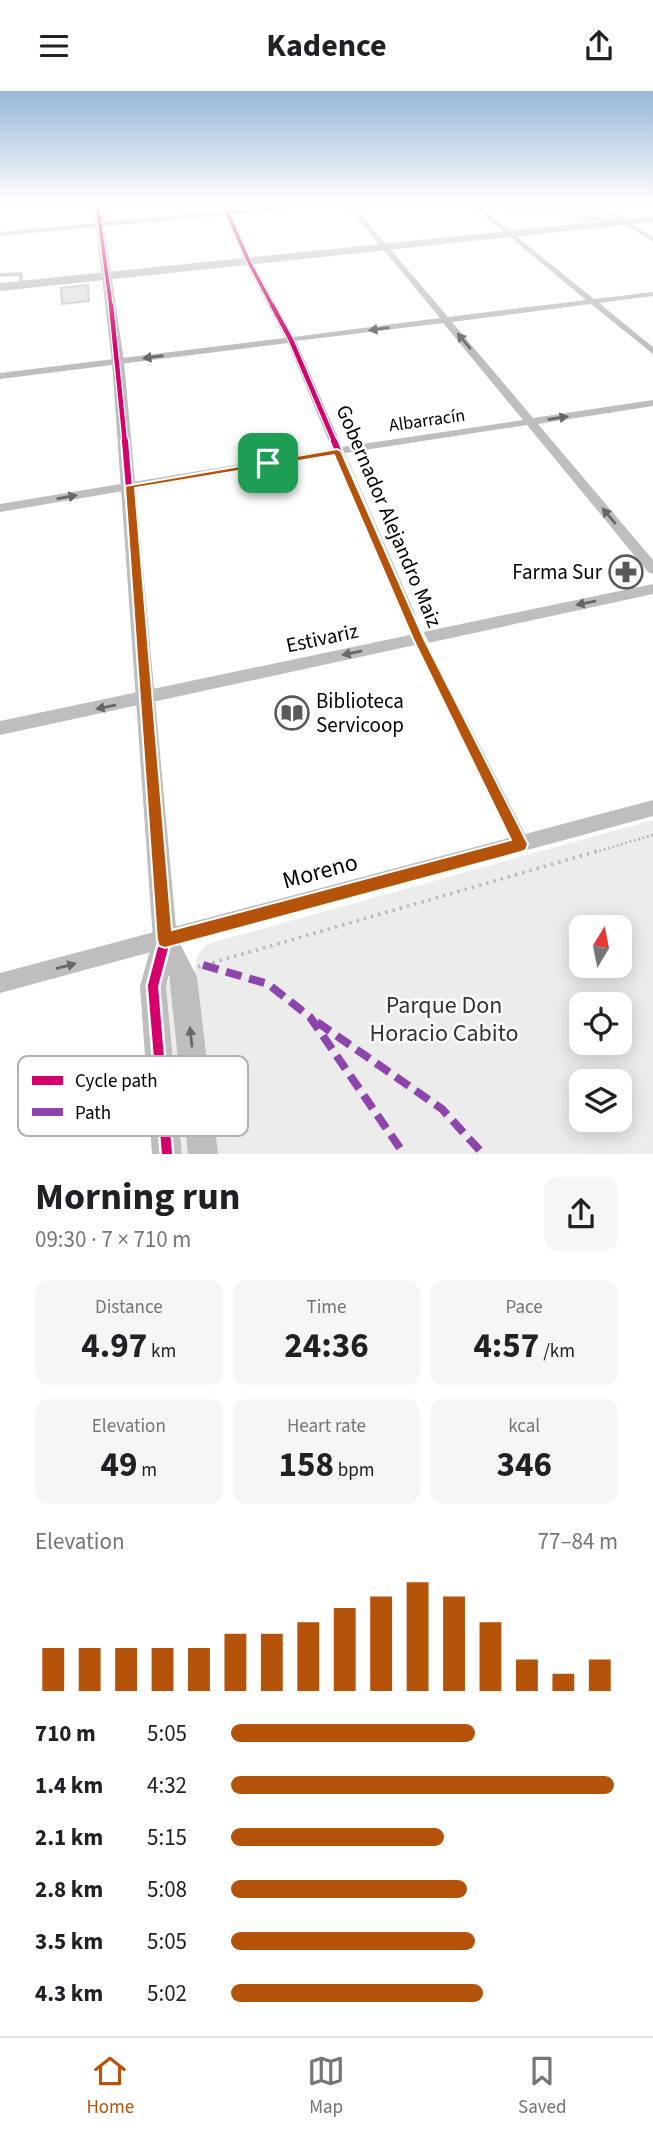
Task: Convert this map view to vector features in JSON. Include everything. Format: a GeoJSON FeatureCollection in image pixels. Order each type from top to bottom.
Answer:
{"type":"FeatureCollection","features":[{"type":"Feature","properties":{"kind":"main road"},"geometry":{"type":"LineString","coordinates":[[0,287],[334,253]]}},
{"type":"Feature","properties":{"kind":"street"},"geometry":{"type":"LineString","coordinates":[[103,253],[118,362],[130,486],[165,940],[153,986],[159,1056]]}},
{"type":"Feature","properties":{"kind":"street","name":"Gobernador Alejandro Maiz"},"geometry":{"type":"LineString","coordinates":[[245,253],[291,340],[418,639],[521,844]]}},
{"type":"Feature","properties":{"kind":"street"},"geometry":{"type":"LineString","coordinates":[[390,253],[653,569]]}},
{"type":"Feature","properties":{"kind":"street"},"geometry":{"type":"LineString","coordinates":[[531,253],[653,351]]}},
{"type":"Feature","properties":{"kind":"street"},"geometry":{"type":"LineString","coordinates":[[0,376],[653,294]]}},
{"type":"Feature","properties":{"kind":"street","name":"Albarracín"},"geometry":{"type":"LineString","coordinates":[[0,508],[337,451],[653,403]]}},
{"type":"Feature","properties":{"kind":"street","name":"Estivariz"},"geometry":{"type":"LineString","coordinates":[[0,729],[653,589]]}},
{"type":"Feature","properties":{"kind":"street","name":"Moreno"},"geometry":{"type":"LineString","coordinates":[[0,983],[653,808]]}},
{"type":"Feature","properties":{"kind":"street"},"geometry":{"type":"LineString","coordinates":[[165,940],[181,972],[191,1056]]}},
{"type":"Feature","properties":{"kind":"street"},"geometry":{"type":"LineString","coordinates":[[166,1136],[167,1154]]}},
{"type":"Feature","properties":{"kind":"street"},"geometry":{"type":"LineString","coordinates":[[201,1136],[203,1154]]}},
{"type":"Feature","properties":{"kind":"lane"},"geometry":{"type":"LineString","coordinates":[[0,275],[21,274],[21,285]]}},
{"type":"Feature","properties":{"kind":"path"},"geometry":{"type":"LineString","coordinates":[[181,972],[653,835]]}},
{"type":"Feature","properties":{"kind":"green space","name":"Parque Don Horacio Cabito"},"geometry":{"type":"Polygon","coordinates":[[[653,820],[653,1154],[215,1154],[213,1136],[248,1136],[248,1056],[204,1056],[194,973],[197,956],[207,944],[653,820]]]}},
{"type":"Feature","properties":{"kind":"green space"},"geometry":{"type":"Polygon","coordinates":[[[172,980],[179,1056],[173,1056],[166,981],[172,980]]]}},
{"type":"Feature","properties":{"kind":"green space"},"geometry":{"type":"Polygon","coordinates":[[[180,1136],[187,1136],[189,1154],[182,1154],[180,1136]]]}},
{"type":"Feature","properties":{"kind":"building"},"geometry":{"type":"Polygon","coordinates":[[[88,285],[89,301],[62,304],[61,288],[88,285]]]}},
{"type":"Feature","properties":{"kind":"marked path"},"geometry":{"type":"LineString","coordinates":[[203,965],[268,984],[310,1017],[404,1154]]}},
{"type":"Feature","properties":{"kind":"marked path"},"geometry":{"type":"LineString","coordinates":[[317,1022],[442,1109],[483,1154]]}},
{"type":"Feature","properties":{"kind":"cycle path"},"geometry":{"type":"LineString","coordinates":[[104,253],[118,362],[165,940],[153,986],[159,1056]]}},
{"type":"Feature","properties":{"kind":"cycle path"},"geometry":{"type":"LineString","coordinates":[[245,253],[291,340],[419,639],[521,844]]}},
{"type":"Feature","properties":{"kind":"cycle path"},"geometry":{"type":"LineString","coordinates":[[166,1136],[167,1154]]}},
{"type":"Feature","properties":{"kind":"place","name":"Farma Sur"},"geometry":{"type":"Point","coordinates":[626,572]}},
{"type":"Feature","properties":{"kind":"place","name":"Biblioteca Servicoop"},"geometry":{"type":"Point","coordinates":[292,713]}},
{"type":"Feature","properties":{"kind":"route"},"geometry":{"type":"LineString","coordinates":[[337,451],[418,639],[521,844],[165,940],[130,486],[268,463],[337,451]]}}]}
